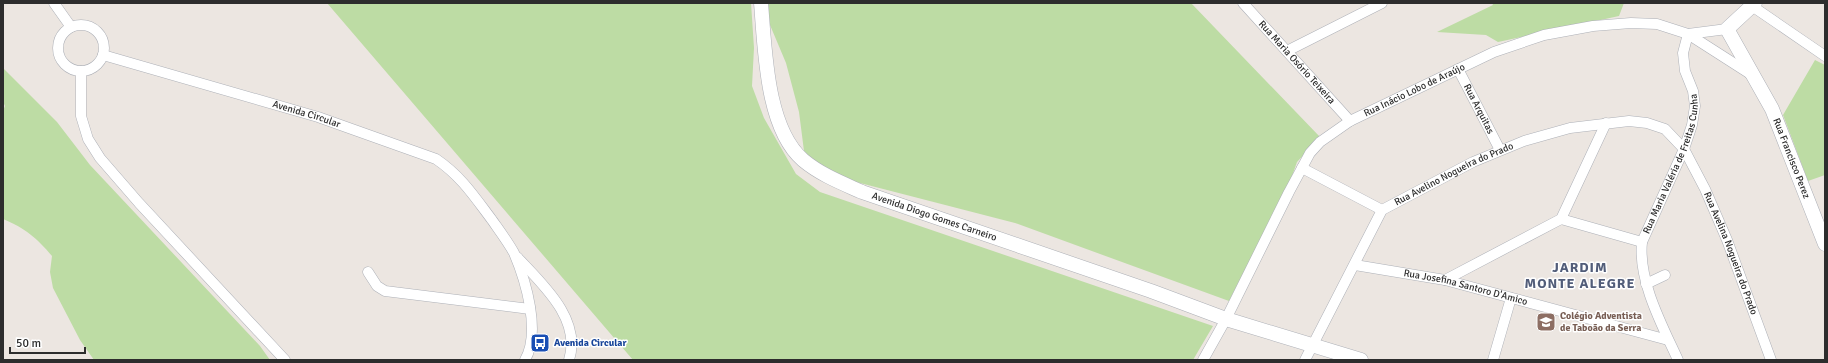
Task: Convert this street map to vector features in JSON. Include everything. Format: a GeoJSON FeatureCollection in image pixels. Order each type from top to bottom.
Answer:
{"type":"FeatureCollection","features":[{"type":"Feature","properties":{"kind":"street"},"geometry":{"type":"LineString","coordinates":[[54,3],[71,27]]}},
{"type":"Feature","properties":{"kind":"street","name":"Avenida Diogo Gomes Carneiro"},"geometry":{"type":"LineString","coordinates":[[761,3],[770,92],[777,115],[791,144],[802,159],[826,176],[862,192],[1151,291],[1226,319],[1361,360]]}},
{"type":"Feature","properties":{"kind":"street","name":"Rua Maria Osório Teixeira"},"geometry":{"type":"LineString","coordinates":[[1243,3],[1350,121]]}},
{"type":"Feature","properties":{"kind":"street"},"geometry":{"type":"LineString","coordinates":[[1287,51],[1382,3]]}},
{"type":"Feature","properties":{"kind":"street"},"geometry":{"type":"LineString","coordinates":[[1700,40],[1718,36],[1727,29],[1750,4],[1825,56]]}},
{"type":"Feature","properties":{"kind":"street","name":"Rua Inácio Lobo de Araújo"},"geometry":{"type":"LineString","coordinates":[[1203,360],[1226,319],[1310,153],[1320,142],[1350,121],[1494,52],[1544,35],[1593,26],[1631,23],[1657,24],[1688,34],[1727,29]]}},
{"type":"Feature","properties":{"kind":"street"},"geometry":{"type":"LineString","coordinates":[[78,24],[86,25],[93,28],[103,40],[103,55],[95,66],[81,71],[67,66],[59,53],[58,45],[60,38],[64,31],[71,27],[78,24]]}},
{"type":"Feature","properties":{"kind":"street","name":"Rua Francisco Perez"},"geometry":{"type":"LineString","coordinates":[[1727,29],[1772,109],[1825,244]]}},
{"type":"Feature","properties":{"kind":"street","name":"Rua Francisco Perez"},"geometry":{"type":"LineString","coordinates":[[1688,34],[1700,40],[1752,75]]}},
{"type":"Feature","properties":{"kind":"street","name":"Rua Maria Valéria de Freitas Cunha"},"geometry":{"type":"LineString","coordinates":[[1678,360],[1668,340],[1646,284],[1641,256],[1642,242],[1684,148],[1692,125],[1695,106],[1693,91],[1685,71],[1684,59],[1684,44],[1688,34]]}},
{"type":"Feature","properties":{"kind":"street","name":"Avenida Circular"},"geometry":{"type":"LineString","coordinates":[[103,55],[318,117],[436,159],[452,170],[466,184],[513,252],[553,296],[568,323],[573,341],[570,360]]}},
{"type":"Feature","properties":{"kind":"street","name":"Rua Arquitas"},"geometry":{"type":"LineString","coordinates":[[1458,68],[1500,150]]}},
{"type":"Feature","properties":{"kind":"street"},"geometry":{"type":"LineString","coordinates":[[81,71],[81,116],[88,139],[100,158],[139,203],[285,360]]}},
{"type":"Feature","properties":{"kind":"street","name":"Rua Avelino Nogueira do Prado"},"geometry":{"type":"LineString","coordinates":[[1305,360],[1382,210],[1500,150],[1547,134],[1606,123],[1629,121],[1658,126],[1672,134],[1684,148]]}},
{"type":"Feature","properties":{"kind":"street"},"geometry":{"type":"LineString","coordinates":[[1445,280],[1560,219],[1606,123]]}},
{"type":"Feature","properties":{"kind":"street","name":"Rua Avelina Nogueira do Prado"},"geometry":{"type":"LineString","coordinates":[[1684,148],[1705,189],[1724,232],[1771,360]]}},
{"type":"Feature","properties":{"kind":"street"},"geometry":{"type":"LineString","coordinates":[[1302,168],[1382,210]]}},
{"type":"Feature","properties":{"kind":"street"},"geometry":{"type":"LineString","coordinates":[[1560,219],[1642,242]]}},
{"type":"Feature","properties":{"kind":"street","name":"Avenida Circular"},"geometry":{"type":"LineString","coordinates":[[513,252],[524,283],[530,309],[530,345],[525,360]]}},
{"type":"Feature","properties":{"kind":"street","name":"Rua Josefina Santoro D'Amico"},"geometry":{"type":"LineString","coordinates":[[1355,265],[1445,280],[1668,340]]}},
{"type":"Feature","properties":{"kind":"street"},"geometry":{"type":"LineString","coordinates":[[368,272],[377,286],[385,291],[530,309]]}},
{"type":"Feature","properties":{"kind":"street"},"geometry":{"type":"LineString","coordinates":[[1646,284],[1665,275]]}},
{"type":"Feature","properties":{"kind":"street"},"geometry":{"type":"LineString","coordinates":[[1493,360],[1512,298]]}},
{"type":"Feature","properties":{"kind":"green space"},"geometry":{"type":"Polygon","coordinates":[[[327,3],[751,3],[754,48],[752,86],[764,118],[796,174],[820,192],[1213,326],[1193,360],[633,360],[327,3]]]}},
{"type":"Feature","properties":{"kind":"green space"},"geometry":{"type":"Polygon","coordinates":[[[767,3],[1191,3],[1320,137],[1297,162],[1291,179],[1229,301],[1015,223],[829,175],[804,151],[799,112],[786,63],[770,25],[767,3]]]}},
{"type":"Feature","properties":{"kind":"green space"},"geometry":{"type":"Polygon","coordinates":[[[1492,3],[1624,3],[1619,16],[1498,42],[1486,35],[1437,32],[1493,5],[1492,3]]]}},
{"type":"Feature","properties":{"kind":"green space"},"geometry":{"type":"Polygon","coordinates":[[[1815,60],[1825,65],[1825,175],[1808,181],[1783,115],[1815,60]]]}},
{"type":"Feature","properties":{"kind":"green space"},"geometry":{"type":"Polygon","coordinates":[[[3,68],[57,122],[90,165],[260,346],[270,360],[94,360],[80,340],[53,288],[50,272],[52,256],[30,234],[3,219],[3,111],[5,106],[3,102],[3,68]]]}},
{"type":"Feature","properties":{"kind":"place","name":"Colégio Adventista de Taboão da Serra"},"geometry":{"type":"Point","coordinates":[1546,322]}},
{"type":"Feature","properties":{"kind":"place","name":"Avenida Circular"},"geometry":{"type":"Point","coordinates":[540,343]}},
{"type":"Feature","properties":{"kind":"district","name":"JARDIM MONTE ALEGRE"},"geometry":{"type":"Point","coordinates":[1580,276]}}]}
